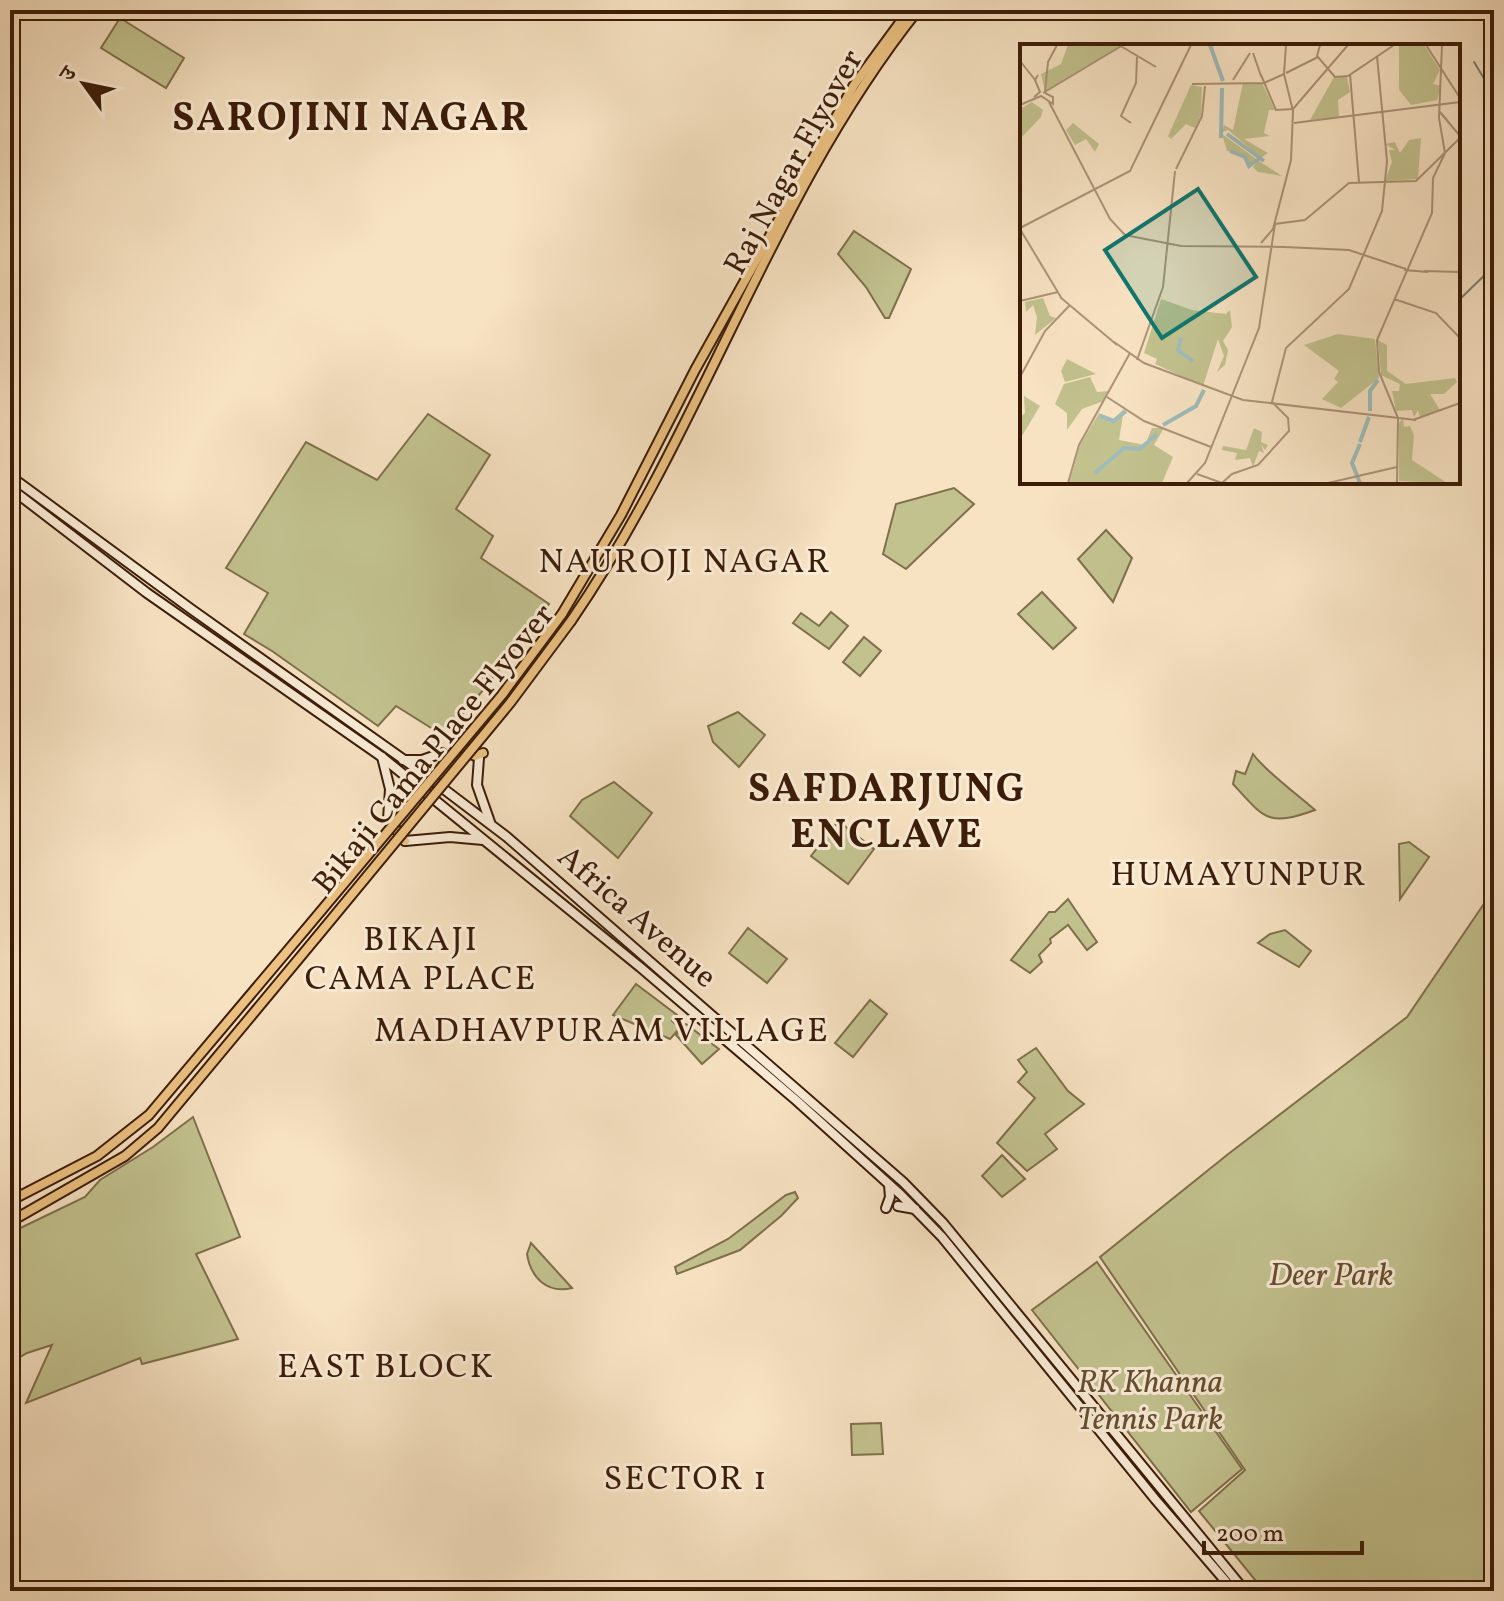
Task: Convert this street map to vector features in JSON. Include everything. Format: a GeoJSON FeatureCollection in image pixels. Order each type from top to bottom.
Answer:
{"type":"FeatureCollection","features":[{"type":"Feature","properties":{"kind":"main road","name":"Raj Nagar Flyover"},"geometry":{"type":"LineString","coordinates":[[635,516],[723,347],[738,304],[854,85],[909,10]]}},
{"type":"Feature","properties":{"kind":"main road","name":"Raj Nagar Flyover"},"geometry":{"type":"LineString","coordinates":[[575,593],[629,500],[713,339],[738,304],[856,96],[883,54],[918,10]]}},
{"type":"Feature","properties":{"kind":"main road","name":"Africa Avenue"},"geometry":{"type":"LineString","coordinates":[[10,476],[491,825],[923,1200],[1245,1591]]}},
{"type":"Feature","properties":{"kind":"main road"},"geometry":{"type":"LineString","coordinates":[[10,488],[147,593],[382,757],[390,789],[388,819],[405,841],[450,837],[483,840]]}},
{"type":"Feature","properties":{"kind":"main road","name":"Bikaji Cama Place Flyover"},"geometry":{"type":"LineString","coordinates":[[10,1222],[125,1156],[158,1128],[510,703],[604,573],[635,516]]}},
{"type":"Feature","properties":{"kind":"main road"},"geometry":{"type":"LineString","coordinates":[[635,516],[644,521]]}},
{"type":"Feature","properties":{"kind":"main road","name":"Bikaji Cama Place Flyover"},"geometry":{"type":"LineString","coordinates":[[10,1201],[97,1156],[149,1115],[502,695],[575,593]]}},
{"type":"Feature","properties":{"kind":"main road"},"geometry":{"type":"LineString","coordinates":[[461,731],[458,741],[467,752],[481,755],[477,785],[479,799],[491,825]]}},
{"type":"Feature","properties":{"kind":"main road"},"geometry":{"type":"LineString","coordinates":[[403,760],[422,760],[442,753]]}},
{"type":"Feature","properties":{"kind":"main road","name":"Africa Avenue"},"geometry":{"type":"LineString","coordinates":[[382,757],[644,970],[797,1101],[916,1210],[942,1237],[1234,1591]]}},
{"type":"Feature","properties":{"kind":"main road"},"geometry":{"type":"LineString","coordinates":[[886,1208],[890,1197],[889,1185]]}},
{"type":"Feature","properties":{"kind":"main road"},"geometry":{"type":"LineString","coordinates":[[898,1206],[916,1210]]}},
{"type":"Feature","properties":{"kind":"green space"},"geometry":{"type":"Polygon","coordinates":[[[120,18],[184,58],[166,88],[101,48],[120,18]]]}},
{"type":"Feature","properties":{"kind":"green space"},"geometry":{"type":"Polygon","coordinates":[[[854,231],[911,269],[889,318],[885,318],[866,287],[838,254],[854,231]]]}},
{"type":"Feature","properties":{"kind":"green space"},"geometry":{"type":"Polygon","coordinates":[[[428,414],[490,455],[456,509],[493,536],[481,558],[549,604],[444,736],[396,706],[378,726],[244,634],[268,593],[226,568],[306,442],[377,480],[428,414]]]}},
{"type":"Feature","properties":{"kind":"green space"},"geometry":{"type":"Polygon","coordinates":[[[954,488],[974,504],[906,569],[883,554],[896,504],[954,488]]]}},
{"type":"Feature","properties":{"kind":"green space"},"geometry":{"type":"Polygon","coordinates":[[[1106,530],[1132,558],[1113,602],[1078,559],[1106,530]]]}},
{"type":"Feature","properties":{"kind":"green space"},"geometry":{"type":"Polygon","coordinates":[[[1042,592],[1076,628],[1053,649],[1018,614],[1042,592]]]}},
{"type":"Feature","properties":{"kind":"green space"},"geometry":{"type":"Polygon","coordinates":[[[831,612],[848,626],[829,649],[793,623],[801,613],[819,626],[831,612]]]}},
{"type":"Feature","properties":{"kind":"green space"},"geometry":{"type":"Polygon","coordinates":[[[864,637],[881,651],[860,676],[843,662],[864,637]]]}},
{"type":"Feature","properties":{"kind":"green space"},"geometry":{"type":"Polygon","coordinates":[[[738,712],[765,735],[739,767],[713,742],[708,726],[738,712]]]}},
{"type":"Feature","properties":{"kind":"green space"},"geometry":{"type":"Polygon","coordinates":[[[1253,754],[1315,810],[1277,818],[1268,816],[1253,805],[1233,784],[1236,771],[1245,774],[1253,754]]]}},
{"type":"Feature","properties":{"kind":"green space"},"geometry":{"type":"Polygon","coordinates":[[[614,782],[652,813],[618,858],[570,816],[582,800],[614,782]]]}},
{"type":"Feature","properties":{"kind":"green space"},"geometry":{"type":"Polygon","coordinates":[[[838,821],[874,849],[848,884],[811,856],[838,821]]]}},
{"type":"Feature","properties":{"kind":"green space"},"geometry":{"type":"Polygon","coordinates":[[[1409,842],[1429,857],[1400,899],[1399,844],[1409,842]]]}},
{"type":"Feature","properties":{"kind":"green space","name":"Deer Park"},"geometry":{"type":"Polygon","coordinates":[[[1494,889],[1494,1591],[1264,1591],[1199,1511],[1245,1470],[1100,1257],[1407,1017],[1494,889]]]}},
{"type":"Feature","properties":{"kind":"green space"},"geometry":{"type":"Polygon","coordinates":[[[1068,899],[1097,942],[1087,950],[1068,925],[1050,939],[1051,943],[1039,955],[1042,962],[1030,973],[1011,960],[1049,912],[1055,912],[1068,899]]]}},
{"type":"Feature","properties":{"kind":"green space"},"geometry":{"type":"Polygon","coordinates":[[[748,928],[787,959],[767,983],[729,953],[748,928]]]}},
{"type":"Feature","properties":{"kind":"green space"},"geometry":{"type":"Polygon","coordinates":[[[1285,930],[1311,951],[1299,967],[1258,943],[1270,934],[1285,930]]]}},
{"type":"Feature","properties":{"kind":"green space"},"geometry":{"type":"Polygon","coordinates":[[[636,984],[677,1015],[672,1021],[680,1028],[670,1039],[613,1015],[636,984]]]}},
{"type":"Feature","properties":{"kind":"green space"},"geometry":{"type":"Polygon","coordinates":[[[870,1000],[887,1014],[853,1057],[835,1043],[870,1000]]]}},
{"type":"Feature","properties":{"kind":"green space"},"geometry":{"type":"Polygon","coordinates":[[[686,1024],[719,1049],[702,1064],[676,1035],[686,1024]]]}},
{"type":"Feature","properties":{"kind":"green space"},"geometry":{"type":"Polygon","coordinates":[[[1036,1048],[1068,1091],[1084,1104],[1045,1134],[1057,1149],[1027,1171],[997,1143],[1035,1098],[1018,1082],[1027,1072],[1018,1060],[1036,1048]]]}},
{"type":"Feature","properties":{"kind":"green space"},"geometry":{"type":"Polygon","coordinates":[[[193,1117],[240,1237],[196,1254],[238,1339],[142,1364],[140,1358],[26,1403],[52,1345],[27,1353],[10,1363],[10,1233],[85,1197],[100,1180],[153,1147],[193,1117]]]}},
{"type":"Feature","properties":{"kind":"green space"},"geometry":{"type":"Polygon","coordinates":[[[1002,1155],[1025,1179],[1002,1197],[982,1176],[1002,1155]]]}},
{"type":"Feature","properties":{"kind":"green space"},"geometry":{"type":"Polygon","coordinates":[[[795,1192],[798,1198],[781,1216],[740,1250],[677,1274],[675,1267],[728,1239],[786,1195],[795,1192]]]}},
{"type":"Feature","properties":{"kind":"green space"},"geometry":{"type":"Polygon","coordinates":[[[531,1243],[572,1288],[555,1289],[536,1277],[527,1254],[531,1243]]]}},
{"type":"Feature","properties":{"kind":"green space","name":"RK Khanna Tennis Park"},"geometry":{"type":"Polygon","coordinates":[[[1097,1262],[1242,1469],[1191,1512],[1032,1310],[1097,1262]]]}},
{"type":"Feature","properties":{"kind":"green space"},"geometry":{"type":"Polygon","coordinates":[[[881,1423],[883,1454],[852,1455],[851,1424],[881,1423]]]}},
{"type":"Feature","properties":{"kind":"waterway"},"geometry":{"type":"LineString","coordinates":[[1474,62],[1494,95]]}},
{"type":"Feature","properties":{"kind":"waterway"},"geometry":{"type":"LineString","coordinates":[[1460,299],[1494,266]]}},
{"type":"Feature","properties":{"kind":"district","name":"SAROJINI NAGAR"},"geometry":{"type":"Point","coordinates":[351,120]}},
{"type":"Feature","properties":{"kind":"district","name":"NAUROJI NAGAR"},"geometry":{"type":"Point","coordinates":[685,563]}},
{"type":"Feature","properties":{"kind":"district","name":"SAFDARJUNG ENCLAVE"},"geometry":{"type":"Point","coordinates":[887,814]}},
{"type":"Feature","properties":{"kind":"district","name":"HUMAYUNPUR"},"geometry":{"type":"Point","coordinates":[1239,876]}},
{"type":"Feature","properties":{"kind":"district","name":"BIKAJI CAMA PLACE"},"geometry":{"type":"Point","coordinates":[421,960]}},
{"type":"Feature","properties":{"kind":"district","name":"MADHAVPURAM VILLAGE"},"geometry":{"type":"Point","coordinates":[602,1032]}},
{"type":"Feature","properties":{"kind":"district","name":"EAST BLOCK"},"geometry":{"type":"Point","coordinates":[386,1368]}},
{"type":"Feature","properties":{"kind":"district","name":"SECTOR 1"},"geometry":{"type":"Point","coordinates":[686,1480]}}]}
